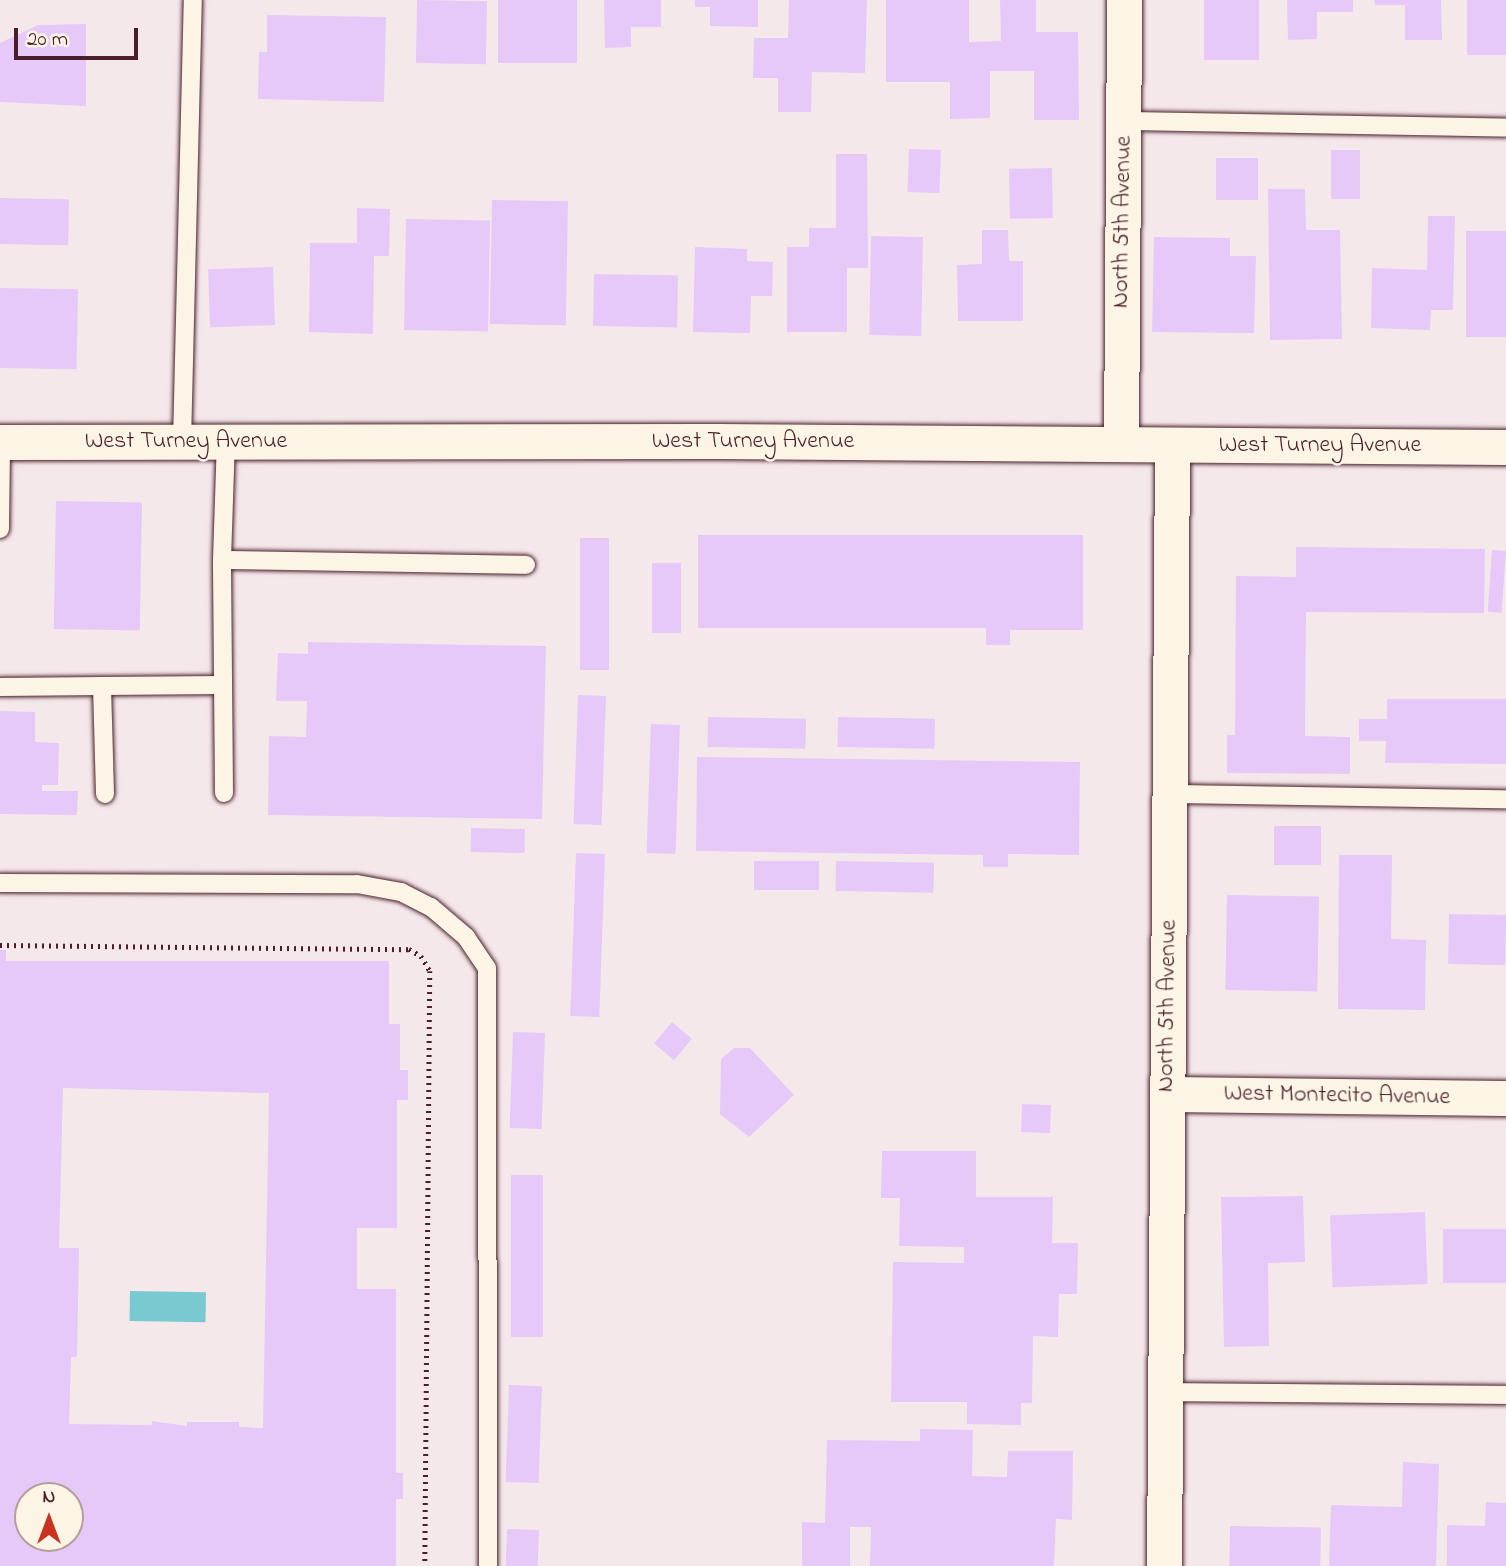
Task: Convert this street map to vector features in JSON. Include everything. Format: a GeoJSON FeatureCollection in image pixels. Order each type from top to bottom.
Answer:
{"type":"FeatureCollection","features":[{"type":"Feature","properties":{"kind":"street","name":"North 5th Avenue"},"geometry":{"type":"LineString","coordinates":[[1121,444],[1124,0]]}},
{"type":"Feature","properties":{"kind":"street","name":"West Turney Avenue"},"geometry":{"type":"LineString","coordinates":[[1,442],[1506,447]]}},
{"type":"Feature","properties":{"kind":"street","name":"North 5th Avenue"},"geometry":{"type":"LineString","coordinates":[[1164,1566],[1172,445]]}},
{"type":"Feature","properties":{"kind":"street","name":"West Montecito Avenue"},"geometry":{"type":"LineString","coordinates":[[1167,1094],[1506,1098]]}},
{"type":"Feature","properties":{"kind":"lane"},"geometry":{"type":"LineString","coordinates":[[182,442],[193,0]]}},
{"type":"Feature","properties":{"kind":"lane"},"geometry":{"type":"LineString","coordinates":[[1124,121],[1506,128]]}},
{"type":"Feature","properties":{"kind":"lane"},"geometry":{"type":"LineString","coordinates":[[0,529],[1,442]]}},
{"type":"Feature","properties":{"kind":"lane"},"geometry":{"type":"LineString","coordinates":[[224,793],[222,560],[226,442]]}},
{"type":"Feature","properties":{"kind":"lane"},"geometry":{"type":"LineString","coordinates":[[222,560],[526,565]]}},
{"type":"Feature","properties":{"kind":"lane"},"geometry":{"type":"LineString","coordinates":[[0,687],[222,685]]}},
{"type":"Feature","properties":{"kind":"lane"},"geometry":{"type":"LineString","coordinates":[[102,686],[105,794]]}},
{"type":"Feature","properties":{"kind":"lane"},"geometry":{"type":"LineString","coordinates":[[1169,794],[1506,799]]}},
{"type":"Feature","properties":{"kind":"lane"},"geometry":{"type":"LineString","coordinates":[[0,883],[357,884],[401,892],[431,907],[466,937],[487,968],[488,1566]]}},
{"type":"Feature","properties":{"kind":"lane"},"geometry":{"type":"LineString","coordinates":[[1165,1392],[1506,1395]]}},
{"type":"Feature","properties":{"kind":"path"},"geometry":{"type":"LineString","coordinates":[[0,945],[409,949],[421,956],[430,971],[425,1566]]}},
{"type":"Feature","properties":{"kind":"water"},"geometry":{"type":"Polygon","coordinates":[[[130,1291],[206,1292],[205,1322],[129,1321],[130,1291]]]}},
{"type":"Feature","properties":{"kind":"building"},"geometry":{"type":"Polygon","coordinates":[[[417,0],[487,1],[486,64],[416,63],[417,0]]]}},
{"type":"Feature","properties":{"kind":"building"},"geometry":{"type":"Polygon","coordinates":[[[498,0],[577,0],[577,63],[498,63],[498,0]]]}},
{"type":"Feature","properties":{"kind":"building"},"geometry":{"type":"Polygon","coordinates":[[[604,0],[661,0],[661,27],[631,27],[631,47],[605,48],[604,0]]]}},
{"type":"Feature","properties":{"kind":"building"},"geometry":{"type":"Polygon","coordinates":[[[695,0],[758,0],[758,27],[710,26],[710,7],[695,7],[695,0]]]}},
{"type":"Feature","properties":{"kind":"building"},"geometry":{"type":"Polygon","coordinates":[[[789,0],[867,0],[865,73],[812,72],[811,112],[778,112],[778,78],[753,78],[754,38],[788,38],[789,0]]]}},
{"type":"Feature","properties":{"kind":"building"},"geometry":{"type":"Polygon","coordinates":[[[886,0],[969,0],[969,42],[1001,41],[1000,0],[1036,0],[1036,32],[1078,32],[1079,120],[1034,120],[1034,71],[990,71],[990,118],[950,119],[950,82],[886,82],[886,0]]]}},
{"type":"Feature","properties":{"kind":"building"},"geometry":{"type":"Polygon","coordinates":[[[1204,0],[1259,0],[1259,60],[1204,60],[1204,0]]]}},
{"type":"Feature","properties":{"kind":"building"},"geometry":{"type":"Polygon","coordinates":[[[1287,0],[1353,0],[1353,12],[1317,12],[1317,39],[1288,40],[1287,0]]]}},
{"type":"Feature","properties":{"kind":"building"},"geometry":{"type":"Polygon","coordinates":[[[1374,0],[1441,0],[1442,40],[1405,40],[1405,5],[1375,5],[1374,0]]]}},
{"type":"Feature","properties":{"kind":"building"},"geometry":{"type":"Polygon","coordinates":[[[1467,0],[1506,0],[1506,55],[1467,55],[1467,0]]]}},
{"type":"Feature","properties":{"kind":"building"},"geometry":{"type":"Polygon","coordinates":[[[267,15],[386,17],[384,102],[258,99],[259,52],[267,52],[267,15]]]}},
{"type":"Feature","properties":{"kind":"building"},"geometry":{"type":"Polygon","coordinates":[[[86,24],[86,106],[0,102],[0,43],[38,25],[86,24]]]}},
{"type":"Feature","properties":{"kind":"building"},"geometry":{"type":"Polygon","coordinates":[[[909,149],[941,150],[939,193],[907,192],[909,149]]]}},
{"type":"Feature","properties":{"kind":"building"},"geometry":{"type":"Polygon","coordinates":[[[1331,150],[1360,150],[1360,199],[1331,199],[1331,150]]]}},
{"type":"Feature","properties":{"kind":"building"},"geometry":{"type":"Polygon","coordinates":[[[836,154],[867,154],[868,268],[847,268],[847,332],[787,332],[787,247],[809,247],[809,228],[836,228],[836,154]]]}},
{"type":"Feature","properties":{"kind":"building"},"geometry":{"type":"Polygon","coordinates":[[[1216,158],[1258,158],[1258,200],[1216,200],[1216,158]]]}},
{"type":"Feature","properties":{"kind":"building"},"geometry":{"type":"Polygon","coordinates":[[[1052,168],[1053,218],[1010,219],[1009,169],[1052,168]]]}},
{"type":"Feature","properties":{"kind":"building"},"geometry":{"type":"Polygon","coordinates":[[[1268,189],[1305,189],[1306,230],[1340,230],[1342,339],[1270,340],[1268,189]]]}},
{"type":"Feature","properties":{"kind":"building"},"geometry":{"type":"Polygon","coordinates":[[[0,198],[69,199],[68,245],[0,244],[0,198]]]}},
{"type":"Feature","properties":{"kind":"building"},"geometry":{"type":"Polygon","coordinates":[[[492,200],[568,201],[566,325],[490,324],[492,200]]]}},
{"type":"Feature","properties":{"kind":"building"},"geometry":{"type":"Polygon","coordinates":[[[357,208],[390,209],[389,256],[374,256],[373,334],[309,332],[310,243],[357,243],[357,208]]]}},
{"type":"Feature","properties":{"kind":"building"},"geometry":{"type":"Polygon","coordinates":[[[1428,216],[1455,216],[1453,310],[1431,310],[1430,330],[1371,328],[1372,268],[1427,270],[1428,216]]]}},
{"type":"Feature","properties":{"kind":"building"},"geometry":{"type":"Polygon","coordinates":[[[406,219],[490,220],[488,331],[404,330],[406,219]]]}},
{"type":"Feature","properties":{"kind":"building"},"geometry":{"type":"Polygon","coordinates":[[[982,230],[1008,230],[1009,261],[1023,261],[1023,321],[958,321],[957,265],[982,264],[982,230]]]}},
{"type":"Feature","properties":{"kind":"building"},"geometry":{"type":"Polygon","coordinates":[[[1466,231],[1506,231],[1506,337],[1466,337],[1466,231]]]}},
{"type":"Feature","properties":{"kind":"building"},"geometry":{"type":"Polygon","coordinates":[[[871,236],[923,237],[921,336],[869,335],[871,236]]]}},
{"type":"Feature","properties":{"kind":"building"},"geometry":{"type":"Polygon","coordinates":[[[1154,237],[1230,238],[1230,256],[1256,256],[1254,333],[1152,332],[1154,237]]]}},
{"type":"Feature","properties":{"kind":"building"},"geometry":{"type":"Polygon","coordinates":[[[695,247],[747,249],[747,261],[773,262],[772,296],[751,296],[750,333],[693,332],[695,247]]]}},
{"type":"Feature","properties":{"kind":"building"},"geometry":{"type":"Polygon","coordinates":[[[273,267],[275,325],[210,327],[208,269],[273,267]]]}},
{"type":"Feature","properties":{"kind":"building"},"geometry":{"type":"Polygon","coordinates":[[[594,274],[678,275],[677,327],[593,326],[594,274]]]}},
{"type":"Feature","properties":{"kind":"building"},"geometry":{"type":"Polygon","coordinates":[[[0,288],[78,289],[77,369],[0,368],[0,288]]]}},
{"type":"Feature","properties":{"kind":"building"},"geometry":{"type":"Polygon","coordinates":[[[56,501],[142,503],[140,630],[54,629],[56,501]]]}},
{"type":"Feature","properties":{"kind":"building"},"geometry":{"type":"Polygon","coordinates":[[[698,535],[1083,535],[1083,630],[1010,630],[1010,645],[986,645],[986,628],[698,628],[698,535]]]}},
{"type":"Feature","properties":{"kind":"building"},"geometry":{"type":"Polygon","coordinates":[[[580,538],[609,538],[609,670],[580,670],[580,538]]]}},
{"type":"Feature","properties":{"kind":"building"},"geometry":{"type":"Polygon","coordinates":[[[1296,547],[1485,549],[1484,613],[1306,612],[1305,736],[1350,737],[1350,774],[1227,773],[1227,735],[1235,735],[1236,576],[1296,577],[1296,547]]]}},
{"type":"Feature","properties":{"kind":"building"},"geometry":{"type":"Polygon","coordinates":[[[1492,550],[1506,551],[1502,613],[1488,612],[1492,550]]]}},
{"type":"Feature","properties":{"kind":"building"},"geometry":{"type":"Polygon","coordinates":[[[652,563],[681,563],[681,633],[652,633],[652,563]]]}},
{"type":"Feature","properties":{"kind":"building"},"geometry":{"type":"Polygon","coordinates":[[[308,642],[546,646],[542,819],[268,815],[269,736],[306,737],[307,701],[276,701],[278,653],[308,654],[308,642]]]}},
{"type":"Feature","properties":{"kind":"building"},"geometry":{"type":"Polygon","coordinates":[[[578,695],[606,696],[601,825],[573,824],[578,695]]]}},
{"type":"Feature","properties":{"kind":"building"},"geometry":{"type":"Polygon","coordinates":[[[1387,699],[1506,699],[1506,764],[1385,763],[1386,741],[1359,741],[1359,719],[1387,719],[1387,699]]]}},
{"type":"Feature","properties":{"kind":"building"},"geometry":{"type":"Polygon","coordinates":[[[0,711],[35,712],[35,742],[59,743],[58,785],[42,785],[42,791],[78,791],[77,815],[0,814],[0,711]]]}},
{"type":"Feature","properties":{"kind":"building"},"geometry":{"type":"Polygon","coordinates":[[[708,717],[806,719],[805,749],[707,747],[708,717]]]}},
{"type":"Feature","properties":{"kind":"building"},"geometry":{"type":"Polygon","coordinates":[[[838,717],[935,719],[934,749],[837,747],[838,717]]]}},
{"type":"Feature","properties":{"kind":"building"},"geometry":{"type":"Polygon","coordinates":[[[651,724],[680,725],[675,854],[646,853],[651,724]]]}},
{"type":"Feature","properties":{"kind":"building"},"geometry":{"type":"Polygon","coordinates":[[[697,757],[1080,762],[1079,855],[1008,854],[1008,867],[983,867],[983,855],[696,851],[697,757]]]}},
{"type":"Feature","properties":{"kind":"building"},"geometry":{"type":"Polygon","coordinates":[[[1274,826],[1321,826],[1321,865],[1274,865],[1274,826]]]}},
{"type":"Feature","properties":{"kind":"building"},"geometry":{"type":"Polygon","coordinates":[[[471,828],[525,829],[525,853],[471,852],[471,828]]]}},
{"type":"Feature","properties":{"kind":"building"},"geometry":{"type":"Polygon","coordinates":[[[576,853],[605,854],[599,1017],[570,1016],[576,853]]]}},
{"type":"Feature","properties":{"kind":"building"},"geometry":{"type":"Polygon","coordinates":[[[1339,855],[1392,855],[1391,939],[1426,940],[1425,1010],[1338,1009],[1339,855]]]}},
{"type":"Feature","properties":{"kind":"building"},"geometry":{"type":"Polygon","coordinates":[[[754,861],[819,861],[819,890],[754,890],[754,861]]]}},
{"type":"Feature","properties":{"kind":"building"},"geometry":{"type":"Polygon","coordinates":[[[836,861],[934,863],[933,893],[835,891],[836,861]]]}},
{"type":"Feature","properties":{"kind":"building"},"geometry":{"type":"Polygon","coordinates":[[[1227,895],[1319,897],[1317,992],[1225,990],[1227,895]]]}},
{"type":"Feature","properties":{"kind":"building"},"geometry":{"type":"Polygon","coordinates":[[[1449,914],[1506,915],[1505,965],[1448,964],[1449,914]]]}},
{"type":"Feature","properties":{"kind":"building"},"geometry":{"type":"Polygon","coordinates":[[[0,950],[6,950],[6,961],[389,961],[389,1024],[400,1024],[400,1070],[408,1070],[408,1100],[397,1100],[397,1228],[357,1228],[357,1289],[396,1289],[396,1473],[403,1473],[403,1499],[396,1499],[396,1566],[0,1566],[0,950]],[[63,1088],[59,1248],[79,1248],[77,1357],[71,1357],[69,1424],[152,1425],[152,1421],[187,1426],[187,1422],[239,1422],[239,1427],[263,1428],[269,1093],[63,1088]]]}},
{"type":"Feature","properties":{"kind":"building"},"geometry":{"type":"Polygon","coordinates":[[[672,1022],[692,1039],[674,1060],[654,1043],[672,1022]]]}},
{"type":"Feature","properties":{"kind":"building"},"geometry":{"type":"Polygon","coordinates":[[[513,1032],[545,1033],[542,1129],[510,1128],[513,1032]]]}},
{"type":"Feature","properties":{"kind":"building"},"geometry":{"type":"Polygon","coordinates":[[[734,1048],[750,1048],[794,1095],[749,1137],[720,1114],[721,1059],[734,1048]]]}},
{"type":"Feature","properties":{"kind":"building"},"geometry":{"type":"Polygon","coordinates":[[[1022,1104],[1051,1105],[1050,1133],[1021,1132],[1022,1104]]]}},
{"type":"Feature","properties":{"kind":"building"},"geometry":{"type":"Polygon","coordinates":[[[882,1151],[976,1151],[976,1197],[1053,1197],[1052,1243],[1078,1243],[1077,1294],[1059,1294],[1058,1337],[1033,1336],[1032,1403],[1021,1403],[1021,1425],[967,1424],[967,1402],[891,1402],[893,1262],[964,1263],[964,1247],[899,1246],[900,1198],[881,1198],[882,1151]]]}},
{"type":"Feature","properties":{"kind":"building"},"geometry":{"type":"Polygon","coordinates":[[[511,1175],[543,1175],[543,1337],[511,1337],[511,1175]]]}},
{"type":"Feature","properties":{"kind":"building"},"geometry":{"type":"Polygon","coordinates":[[[1303,1196],[1305,1262],[1268,1263],[1269,1346],[1224,1347],[1221,1197],[1303,1196]]]}},
{"type":"Feature","properties":{"kind":"building"},"geometry":{"type":"Polygon","coordinates":[[[1425,1212],[1428,1284],[1333,1287],[1330,1215],[1425,1212]]]}},
{"type":"Feature","properties":{"kind":"building"},"geometry":{"type":"Polygon","coordinates":[[[1443,1229],[1506,1229],[1506,1283],[1443,1283],[1443,1229]]]}},
{"type":"Feature","properties":{"kind":"building"},"geometry":{"type":"Polygon","coordinates":[[[509,1385],[542,1386],[539,1483],[506,1482],[509,1385]]]}},
{"type":"Feature","properties":{"kind":"building"},"geometry":{"type":"Polygon","coordinates":[[[920,1429],[973,1430],[972,1476],[1007,1477],[1008,1451],[1073,1451],[1072,1520],[1056,1519],[1054,1566],[870,1566],[871,1527],[850,1527],[850,1566],[802,1566],[802,1522],[825,1523],[827,1440],[920,1441],[920,1429]]]}},
{"type":"Feature","properties":{"kind":"building"},"geometry":{"type":"Polygon","coordinates":[[[1403,1462],[1439,1464],[1436,1566],[1329,1566],[1331,1505],[1402,1507],[1403,1462]]]}},
{"type":"Feature","properties":{"kind":"building"},"geometry":{"type":"Polygon","coordinates":[[[1486,1502],[1506,1503],[1506,1566],[1447,1566],[1447,1525],[1485,1526],[1486,1502]]]}},
{"type":"Feature","properties":{"kind":"building"},"geometry":{"type":"Polygon","coordinates":[[[1230,1526],[1321,1528],[1320,1566],[1229,1566],[1230,1526]]]}},
{"type":"Feature","properties":{"kind":"building"},"geometry":{"type":"Polygon","coordinates":[[[507,1529],[539,1530],[538,1566],[506,1566],[507,1529]]]}}]}
